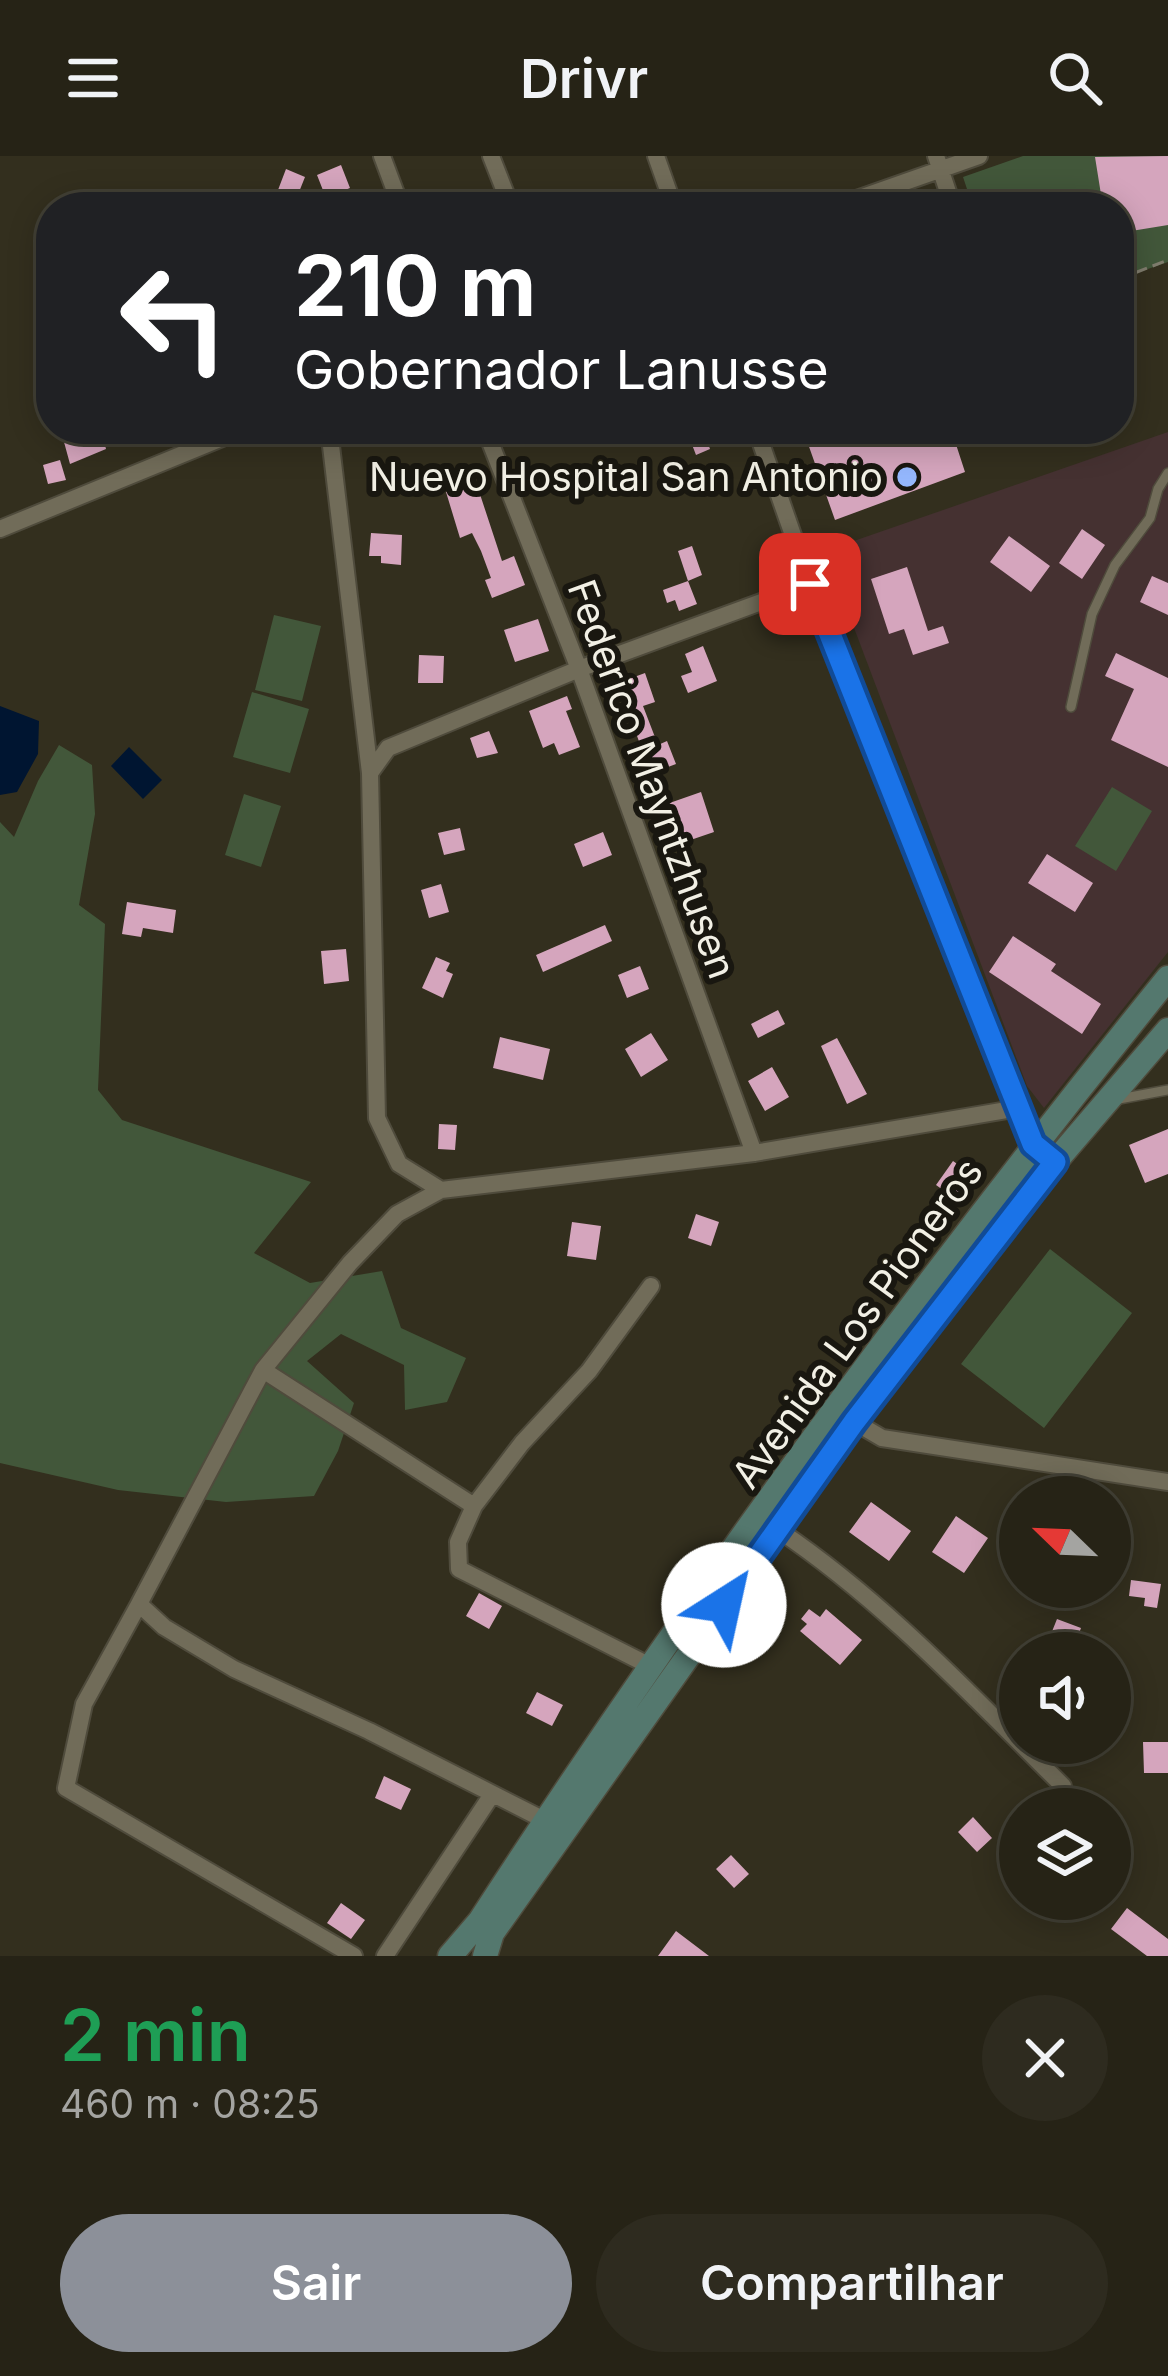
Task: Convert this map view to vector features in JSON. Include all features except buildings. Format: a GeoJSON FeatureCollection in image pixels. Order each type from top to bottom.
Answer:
{"type":"FeatureCollection","features":[{"type":"Feature","properties":{"kind":"main road","name":"Avenida Los Pioneros"},"geometry":{"type":"LineString","coordinates":[[450,1956],[555,1826],[777,1529],[845,1416],[1033,1144],[1168,978]]}},
{"type":"Feature","properties":{"kind":"main road","name":"Avenida Los Pioneros"},"geometry":{"type":"LineString","coordinates":[[485,1956],[492,1933],[650,1666],[845,1416],[1168,1030]]}},
{"type":"Feature","properties":{"kind":"street"},"geometry":{"type":"LineString","coordinates":[[382,156],[395,192]]}},
{"type":"Feature","properties":{"kind":"street"},"geometry":{"type":"LineString","coordinates":[[491,156],[505,192]]}},
{"type":"Feature","properties":{"kind":"street"},"geometry":{"type":"LineString","coordinates":[[656,156],[669,192]]}},
{"type":"Feature","properties":{"kind":"street"},"geometry":{"type":"LineString","coordinates":[[869,192],[938,163],[979,156]]}},
{"type":"Feature","properties":{"kind":"street"},"geometry":{"type":"LineString","coordinates":[[938,163],[948,192]]}},
{"type":"Feature","properties":{"kind":"street"},"geometry":{"type":"LineString","coordinates":[[0,529],[207,444]]}},
{"type":"Feature","properties":{"kind":"street"},"geometry":{"type":"LineString","coordinates":[[331,444],[370,773],[377,1118],[399,1164],[441,1190]]}},
{"type":"Feature","properties":{"kind":"street","name":"Federico Mayntzhusen"},"geometry":{"type":"LineString","coordinates":[[491,444],[579,669],[754,1153]]}},
{"type":"Feature","properties":{"kind":"street"},"geometry":{"type":"LineString","coordinates":[[761,444],[810,584],[1033,1144],[1055,1162]]}},
{"type":"Feature","properties":{"kind":"street"},"geometry":{"type":"LineString","coordinates":[[370,773],[388,748],[579,669],[810,584]]}},
{"type":"Feature","properties":{"kind":"street"},"geometry":{"type":"LineString","coordinates":[[354,1956],[66,1787],[84,1704],[263,1370],[350,1263],[398,1214],[441,1190],[754,1153],[1019,1108]]}},
{"type":"Feature","properties":{"kind":"street"},"geometry":{"type":"LineString","coordinates":[[650,1666],[459,1569],[458,1542],[474,1506],[522,1443],[589,1371],[651,1286]]}},
{"type":"Feature","properties":{"kind":"street"},"geometry":{"type":"LineString","coordinates":[[263,1370],[474,1506]]}},
{"type":"Feature","properties":{"kind":"street"},"geometry":{"type":"LineString","coordinates":[[845,1416],[882,1438],[1168,1482]]}},
{"type":"Feature","properties":{"kind":"street"},"geometry":{"type":"LineString","coordinates":[[777,1529],[811,1552],[932,1656],[1063,1786]]}},
{"type":"Feature","properties":{"kind":"street"},"geometry":{"type":"LineString","coordinates":[[139,1604],[164,1627],[234,1670],[369,1731],[555,1826]]}},
{"type":"Feature","properties":{"kind":"street"},"geometry":{"type":"LineString","coordinates":[[385,1956],[491,1796]]}},
{"type":"Feature","properties":{"kind":"lane"},"geometry":{"type":"LineString","coordinates":[[1071,706],[1092,614],[1114,565],[1150,518],[1168,473]]}},
{"type":"Feature","properties":{"kind":"lane"},"geometry":{"type":"LineString","coordinates":[[1108,1101],[1168,1090]]}},
{"type":"Feature","properties":{"kind":"path"},"geometry":{"type":"LineString","coordinates":[[1134,273],[1168,260]]}},
{"type":"Feature","properties":{"kind":"shaded area"},"geometry":{"type":"Polygon","coordinates":[[[1168,432],[1168,952],[1044,1108],[1027,1086],[825,551],[1168,432]]]}},
{"type":"Feature","properties":{"kind":"green space"},"geometry":{"type":"Polygon","coordinates":[[[1023,156],[1168,156],[1168,262],[1134,274],[1134,192],[968,192],[963,177],[1023,156]]]}},
{"type":"Feature","properties":{"kind":"green space"},"geometry":{"type":"Polygon","coordinates":[[[274,615],[321,626],[302,701],[255,690],[274,615]]]}},
{"type":"Feature","properties":{"kind":"green space"},"geometry":{"type":"Polygon","coordinates":[[[252,692],[309,709],[290,773],[233,757],[252,692]]]}},
{"type":"Feature","properties":{"kind":"green space"},"geometry":{"type":"Polygon","coordinates":[[[59,745],[92,765],[95,814],[79,905],[105,924],[98,1090],[122,1120],[311,1182],[254,1253],[310,1283],[382,1271],[401,1328],[466,1358],[447,1402],[405,1410],[404,1365],[341,1334],[307,1361],[354,1403],[338,1451],[314,1496],[226,1502],[118,1490],[0,1463],[0,822],[14,837],[59,745]]]}},
{"type":"Feature","properties":{"kind":"green space"},"geometry":{"type":"Polygon","coordinates":[[[1112,787],[1152,811],[1116,871],[1075,846],[1112,787]]]}},
{"type":"Feature","properties":{"kind":"green space"},"geometry":{"type":"Polygon","coordinates":[[[244,794],[281,806],[261,867],[225,855],[244,794]]]}},
{"type":"Feature","properties":{"kind":"green space"},"geometry":{"type":"Polygon","coordinates":[[[1050,1249],[1132,1313],[1044,1428],[961,1364],[1050,1249]]]}},
{"type":"Feature","properties":{"kind":"water"},"geometry":{"type":"Polygon","coordinates":[[[0,706],[39,721],[38,754],[17,792],[0,795],[0,706]]]}},
{"type":"Feature","properties":{"kind":"water"},"geometry":{"type":"Polygon","coordinates":[[[129,747],[162,780],[143,799],[111,766],[129,747]]]}},
{"type":"Feature","properties":{"kind":"place","name":"Nuevo Hospital San Antonio"},"geometry":{"type":"Point","coordinates":[907,477]}},
{"type":"Feature","properties":{"kind":"route"},"geometry":{"type":"LineString","coordinates":[[724,1605],[854,1422],[1055,1162],[1033,1144],[810,584]]}}]}
